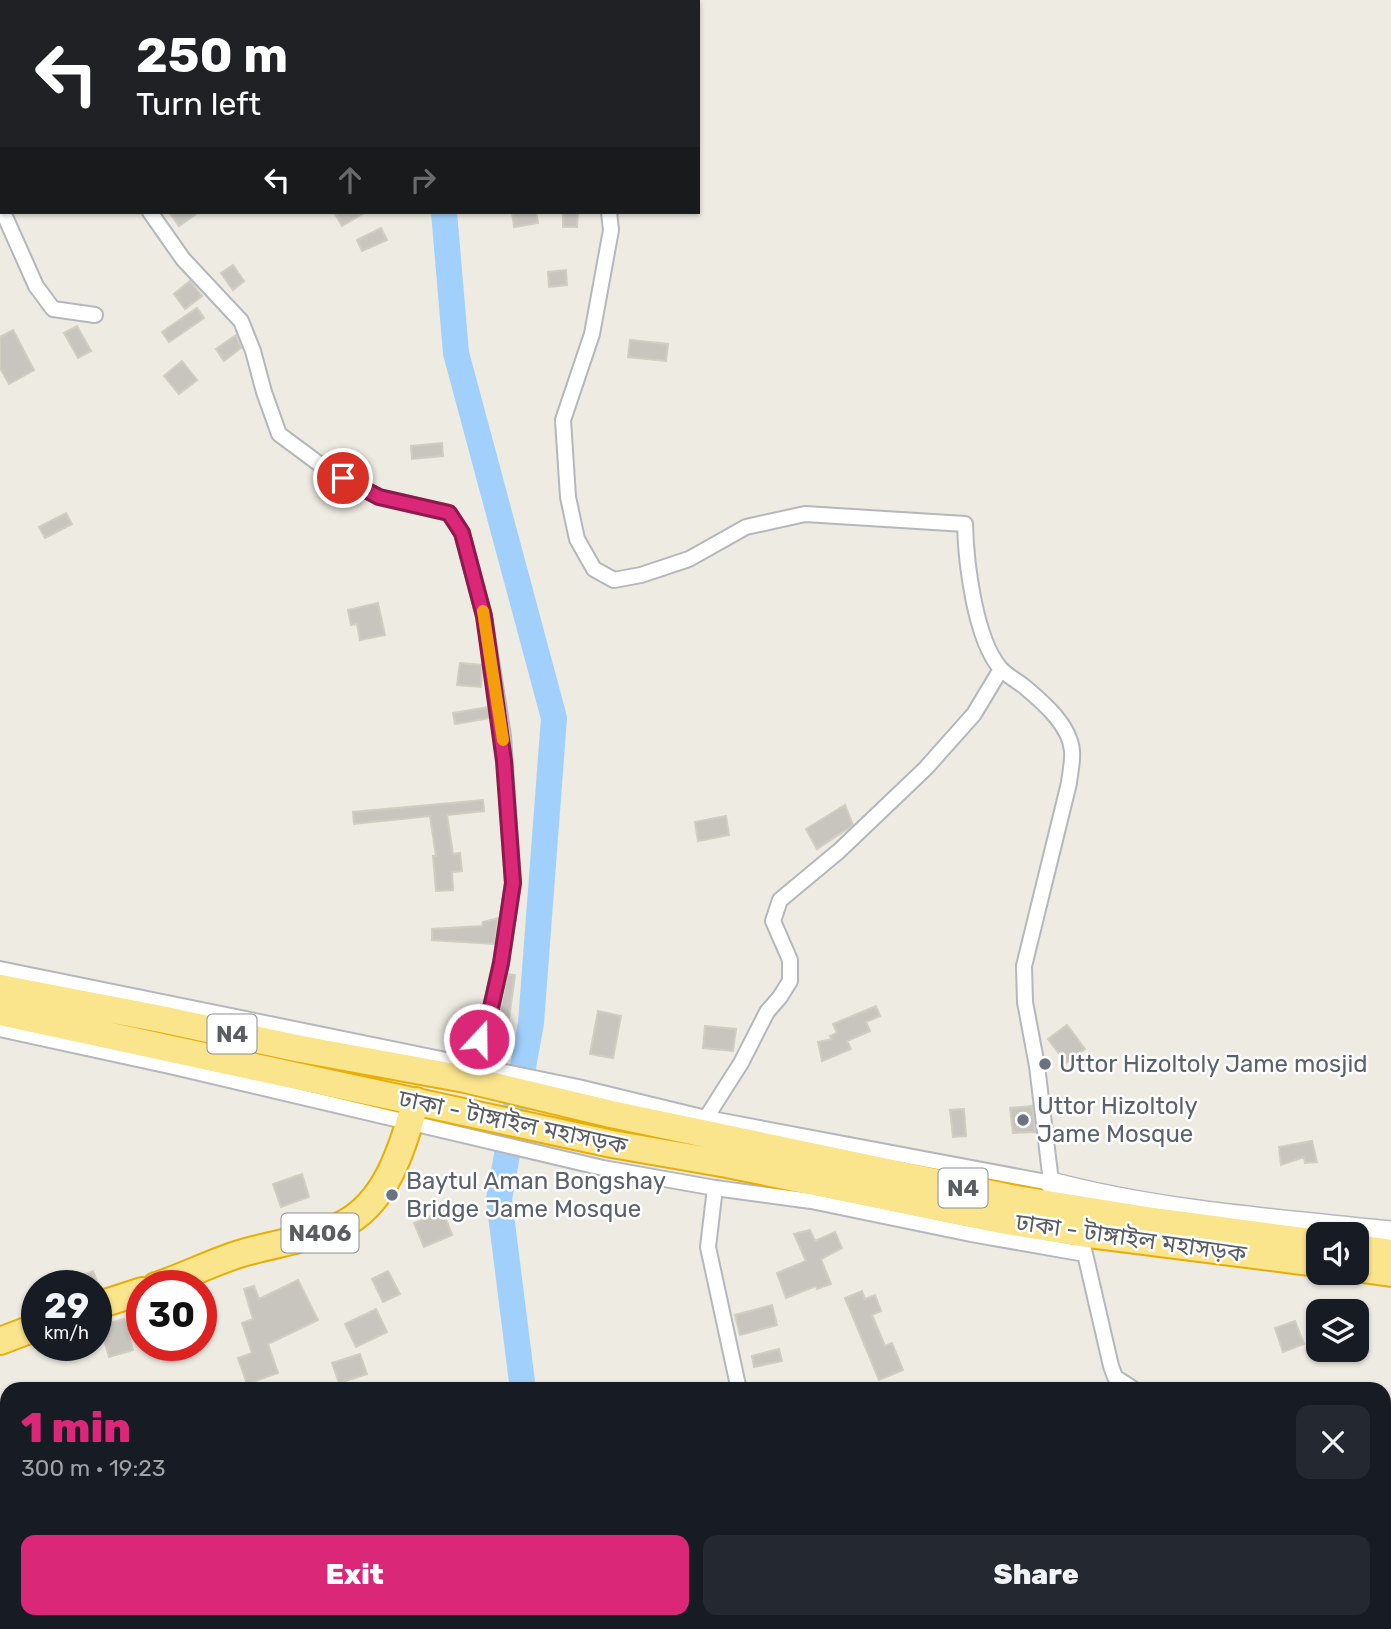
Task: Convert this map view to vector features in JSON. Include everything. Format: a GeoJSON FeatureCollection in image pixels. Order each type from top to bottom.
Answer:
{"type":"FeatureCollection","features":[{"type":"Feature","properties":{"kind":"highway","name":"N4"},"geometry":{"type":"LineString","coordinates":[[0,988],[301,1049],[470,1073]]}},
{"type":"Feature","properties":{"kind":"highway","name":"ঢাকা - টাঙ্গাইল মহাসড়ক"},"geometry":{"type":"LineString","coordinates":[[0,1013],[180,1060],[413,1112],[454,1108],[607,1156],[727,1164],[1006,1221],[1083,1244],[1306,1262]]}},
{"type":"Feature","properties":{"kind":"highway","name":"ঢাকা - টাঙ্গাইল মহাসড়ক"},"geometry":{"type":"LineString","coordinates":[[470,1073],[611,1114],[1052,1194],[1153,1222],[1306,1241]]}},
{"type":"Feature","properties":{"kind":"highway","name":"N406"},"geometry":{"type":"LineString","coordinates":[[197,1270],[236,1255],[332,1230],[347,1222],[369,1204],[390,1176],[413,1112]]}},
{"type":"Feature","properties":{"kind":"highway"},"geometry":{"type":"LineString","coordinates":[[1369,1250],[1391,1253]]}},
{"type":"Feature","properties":{"kind":"highway"},"geometry":{"type":"LineString","coordinates":[[1369,1270],[1391,1273]]}},
{"type":"Feature","properties":{"kind":"highway"},"geometry":{"type":"LineString","coordinates":[[0,1341],[21,1333]]}},
{"type":"Feature","properties":{"kind":"main road"},"geometry":{"type":"LineString","coordinates":[[1052,1194],[1108,1198],[1391,1232]]}},
{"type":"Feature","properties":{"kind":"street"},"geometry":{"type":"LineString","coordinates":[[4,214],[36,286],[54,309],[95,316]]}},
{"type":"Feature","properties":{"kind":"street"},"geometry":{"type":"LineString","coordinates":[[151,214],[183,258],[241,321],[279,434],[326,469],[379,497],[449,513],[462,533],[484,616],[501,723],[513,883],[501,963],[486,1030],[479,1039],[470,1073]]}},
{"type":"Feature","properties":{"kind":"street"},"geometry":{"type":"LineString","coordinates":[[0,969],[470,1073],[578,1087],[1052,1194],[1037,1066],[1025,1002],[1024,966],[1069,783],[1073,753],[1068,734],[1049,710],[1024,686],[1001,670],[987,646],[975,611],[965,524],[805,514],[746,527],[689,559],[641,575],[614,580],[594,569],[577,539],[568,497],[563,420],[592,334],[611,230],[609,214]]}},
{"type":"Feature","properties":{"kind":"street"},"geometry":{"type":"LineString","coordinates":[[706,1118],[741,1063],[767,1012],[790,981],[790,960],[773,921],[780,900],[839,851],[926,768],[974,713],[1001,670]]}},
{"type":"Feature","properties":{"kind":"street"},"geometry":{"type":"LineString","coordinates":[[0,1029],[180,1060]]}},
{"type":"Feature","properties":{"kind":"street"},"geometry":{"type":"LineString","coordinates":[[413,1112],[482,1140],[607,1156],[715,1188],[811,1201],[971,1234],[1083,1244],[1111,1366],[1115,1377],[1123,1382]]}},
{"type":"Feature","properties":{"kind":"street"},"geometry":{"type":"LineString","coordinates":[[715,1188],[708,1247],[736,1382]]}},
{"type":"Feature","properties":{"kind":"building"},"geometry":{"type":"Polygon","coordinates":[[[170,214],[196,214],[179,226],[170,214]]]}},
{"type":"Feature","properties":{"kind":"building"},"geometry":{"type":"Polygon","coordinates":[[[335,214],[363,214],[342,226],[335,214]]]}},
{"type":"Feature","properties":{"kind":"building"},"geometry":{"type":"Polygon","coordinates":[[[512,214],[536,214],[538,223],[514,227],[512,214]]]}},
{"type":"Feature","properties":{"kind":"building"},"geometry":{"type":"Polygon","coordinates":[[[563,214],[578,214],[577,227],[563,227],[563,214]]]}},
{"type":"Feature","properties":{"kind":"building"},"geometry":{"type":"Polygon","coordinates":[[[381,228],[387,240],[362,251],[357,240],[381,228]]]}},
{"type":"Feature","properties":{"kind":"building"},"geometry":{"type":"Polygon","coordinates":[[[233,265],[244,281],[233,290],[221,273],[233,265]]]}},
{"type":"Feature","properties":{"kind":"building"},"geometry":{"type":"Polygon","coordinates":[[[566,270],[567,285],[549,287],[548,272],[566,270]]]}},
{"type":"Feature","properties":{"kind":"building"},"geometry":{"type":"Polygon","coordinates":[[[190,281],[202,296],[185,309],[174,294],[190,281]]]}},
{"type":"Feature","properties":{"kind":"building"},"geometry":{"type":"Polygon","coordinates":[[[197,308],[204,318],[169,342],[162,332],[197,308]]]}},
{"type":"Feature","properties":{"kind":"building"},"geometry":{"type":"Polygon","coordinates":[[[77,326],[91,351],[78,358],[64,333],[77,326]]]}},
{"type":"Feature","properties":{"kind":"building"},"geometry":{"type":"Polygon","coordinates":[[[13,330],[34,370],[9,384],[0,368],[0,337],[13,330]]]}},
{"type":"Feature","properties":{"kind":"building"},"geometry":{"type":"Polygon","coordinates":[[[236,335],[241,348],[224,361],[216,349],[236,335]]]}},
{"type":"Feature","properties":{"kind":"building"},"geometry":{"type":"Polygon","coordinates":[[[630,340],[668,344],[666,361],[628,357],[630,340]]]}},
{"type":"Feature","properties":{"kind":"building"},"geometry":{"type":"Polygon","coordinates":[[[182,361],[197,380],[179,394],[164,376],[182,361]]]}},
{"type":"Feature","properties":{"kind":"building"},"geometry":{"type":"Polygon","coordinates":[[[442,443],[443,456],[412,459],[411,446],[442,443]]]}},
{"type":"Feature","properties":{"kind":"building"},"geometry":{"type":"Polygon","coordinates":[[[66,513],[72,524],[45,538],[39,527],[66,513]]]}},
{"type":"Feature","properties":{"kind":"building"},"geometry":{"type":"Polygon","coordinates":[[[378,603],[385,635],[360,640],[357,624],[351,625],[348,610],[378,603]]]}},
{"type":"Feature","properties":{"kind":"building"},"geometry":{"type":"Polygon","coordinates":[[[460,663],[482,665],[481,687],[457,685],[460,663]]]}},
{"type":"Feature","properties":{"kind":"building"},"geometry":{"type":"Polygon","coordinates":[[[489,707],[490,718],[455,724],[453,713],[489,707]]]}},
{"type":"Feature","properties":{"kind":"building"},"geometry":{"type":"Polygon","coordinates":[[[483,800],[484,811],[447,815],[453,854],[460,853],[462,871],[452,872],[453,890],[436,891],[433,856],[436,856],[430,816],[354,824],[353,812],[483,800]]]}},
{"type":"Feature","properties":{"kind":"building"},"geometry":{"type":"Polygon","coordinates":[[[845,805],[853,825],[817,849],[806,829],[845,805]]]}},
{"type":"Feature","properties":{"kind":"building"},"geometry":{"type":"Polygon","coordinates":[[[726,816],[729,835],[698,841],[695,822],[726,816]]]}},
{"type":"Feature","properties":{"kind":"building"},"geometry":{"type":"Polygon","coordinates":[[[498,918],[494,944],[432,940],[432,929],[482,926],[483,922],[498,918]]]}},
{"type":"Feature","properties":{"kind":"building"},"geometry":{"type":"Polygon","coordinates":[[[508,974],[515,975],[508,1026],[497,1025],[508,974]]]}},
{"type":"Feature","properties":{"kind":"building"},"geometry":{"type":"Polygon","coordinates":[[[876,1006],[880,1016],[866,1022],[870,1031],[847,1041],[851,1049],[822,1061],[818,1042],[832,1039],[830,1036],[837,1033],[833,1024],[876,1006]]]}},
{"type":"Feature","properties":{"kind":"building"},"geometry":{"type":"Polygon","coordinates":[[[598,1011],[621,1016],[613,1058],[590,1054],[598,1011]]]}},
{"type":"Feature","properties":{"kind":"building"},"geometry":{"type":"Polygon","coordinates":[[[1067,1025],[1085,1049],[1066,1063],[1048,1039],[1067,1025]]]}},
{"type":"Feature","properties":{"kind":"building"},"geometry":{"type":"Polygon","coordinates":[[[705,1026],[736,1029],[733,1051],[703,1048],[705,1026]]]}},
{"type":"Feature","properties":{"kind":"building","name":"Uttor Hizoltoly Jame Mosque"},"geometry":{"type":"Polygon","coordinates":[[[1032,1106],[1035,1132],[1013,1133],[1010,1108],[1032,1106]]]}},
{"type":"Feature","properties":{"kind":"building"},"geometry":{"type":"Polygon","coordinates":[[[964,1109],[966,1136],[953,1137],[950,1110],[964,1109]]]}},
{"type":"Feature","properties":{"kind":"building"},"geometry":{"type":"Polygon","coordinates":[[[1312,1141],[1317,1162],[1305,1163],[1304,1157],[1281,1165],[1279,1147],[1312,1141]]]}},
{"type":"Feature","properties":{"kind":"building"},"geometry":{"type":"Polygon","coordinates":[[[302,1174],[309,1197],[281,1207],[273,1184],[302,1174]]]}},
{"type":"Feature","properties":{"kind":"building"},"geometry":{"type":"Polygon","coordinates":[[[443,1211],[452,1235],[424,1247],[414,1223],[443,1211]]]}},
{"type":"Feature","properties":{"kind":"building"},"geometry":{"type":"Polygon","coordinates":[[[810,1230],[815,1241],[835,1232],[842,1248],[821,1259],[831,1284],[817,1289],[816,1286],[786,1298],[777,1273],[806,1261],[794,1234],[810,1230]]]}},
{"type":"Feature","properties":{"kind":"building"},"geometry":{"type":"Polygon","coordinates":[[[388,1271],[400,1294],[383,1302],[372,1279],[388,1271]]]}},
{"type":"Feature","properties":{"kind":"building"},"geometry":{"type":"Polygon","coordinates":[[[298,1280],[318,1320],[268,1344],[278,1373],[246,1382],[238,1358],[252,1353],[242,1323],[253,1319],[244,1289],[254,1286],[259,1299],[298,1280]]]}},
{"type":"Feature","properties":{"kind":"building"},"geometry":{"type":"Polygon","coordinates":[[[862,1291],[865,1299],[875,1295],[881,1311],[872,1315],[885,1346],[892,1343],[903,1370],[879,1380],[845,1298],[862,1291]]]}},
{"type":"Feature","properties":{"kind":"building"},"geometry":{"type":"Polygon","coordinates":[[[772,1305],[777,1325],[740,1335],[735,1315],[772,1305]]]}},
{"type":"Feature","properties":{"kind":"building"},"geometry":{"type":"Polygon","coordinates":[[[376,1309],[387,1332],[356,1347],[345,1324],[376,1309]]]}},
{"type":"Feature","properties":{"kind":"building"},"geometry":{"type":"Polygon","coordinates":[[[124,1319],[126,1352],[112,1356],[112,1322],[124,1319]]]}},
{"type":"Feature","properties":{"kind":"building"},"geometry":{"type":"Polygon","coordinates":[[[1295,1321],[1304,1344],[1283,1352],[1275,1328],[1295,1321]]]}},
{"type":"Feature","properties":{"kind":"building"},"geometry":{"type":"Polygon","coordinates":[[[779,1349],[782,1361],[754,1367],[752,1356],[779,1349]]]}},
{"type":"Feature","properties":{"kind":"building"},"geometry":{"type":"Polygon","coordinates":[[[360,1354],[367,1374],[339,1382],[332,1363],[360,1354]]]}},
{"type":"Feature","properties":{"kind":"waterway"},"geometry":{"type":"LineString","coordinates":[[444,214],[456,353],[554,718],[531,1023],[499,1199],[522,1382]]}},
{"type":"Feature","properties":{"kind":"slow traffic"},"geometry":{"type":"LineString","coordinates":[[483,611],[503,740]]}},
{"type":"Feature","properties":{"kind":"place","name":"Uttor Hizoltoly Jame mosjid"},"geometry":{"type":"Point","coordinates":[1045,1064]}},
{"type":"Feature","properties":{"kind":"place","name":"Uttor Hizoltoly Jame Mosque"},"geometry":{"type":"Point","coordinates":[1023,1120]}},
{"type":"Feature","properties":{"kind":"place","name":"Baytul Aman Bongshay Bridge Jame Mosque"},"geometry":{"type":"Point","coordinates":[392,1195]}},
{"type":"Feature","properties":{"kind":"route"},"geometry":{"type":"LineString","coordinates":[[343,478],[379,497],[449,513],[462,533],[484,616],[503,736],[513,883],[501,963],[486,1030],[479,1039]]}}]}
